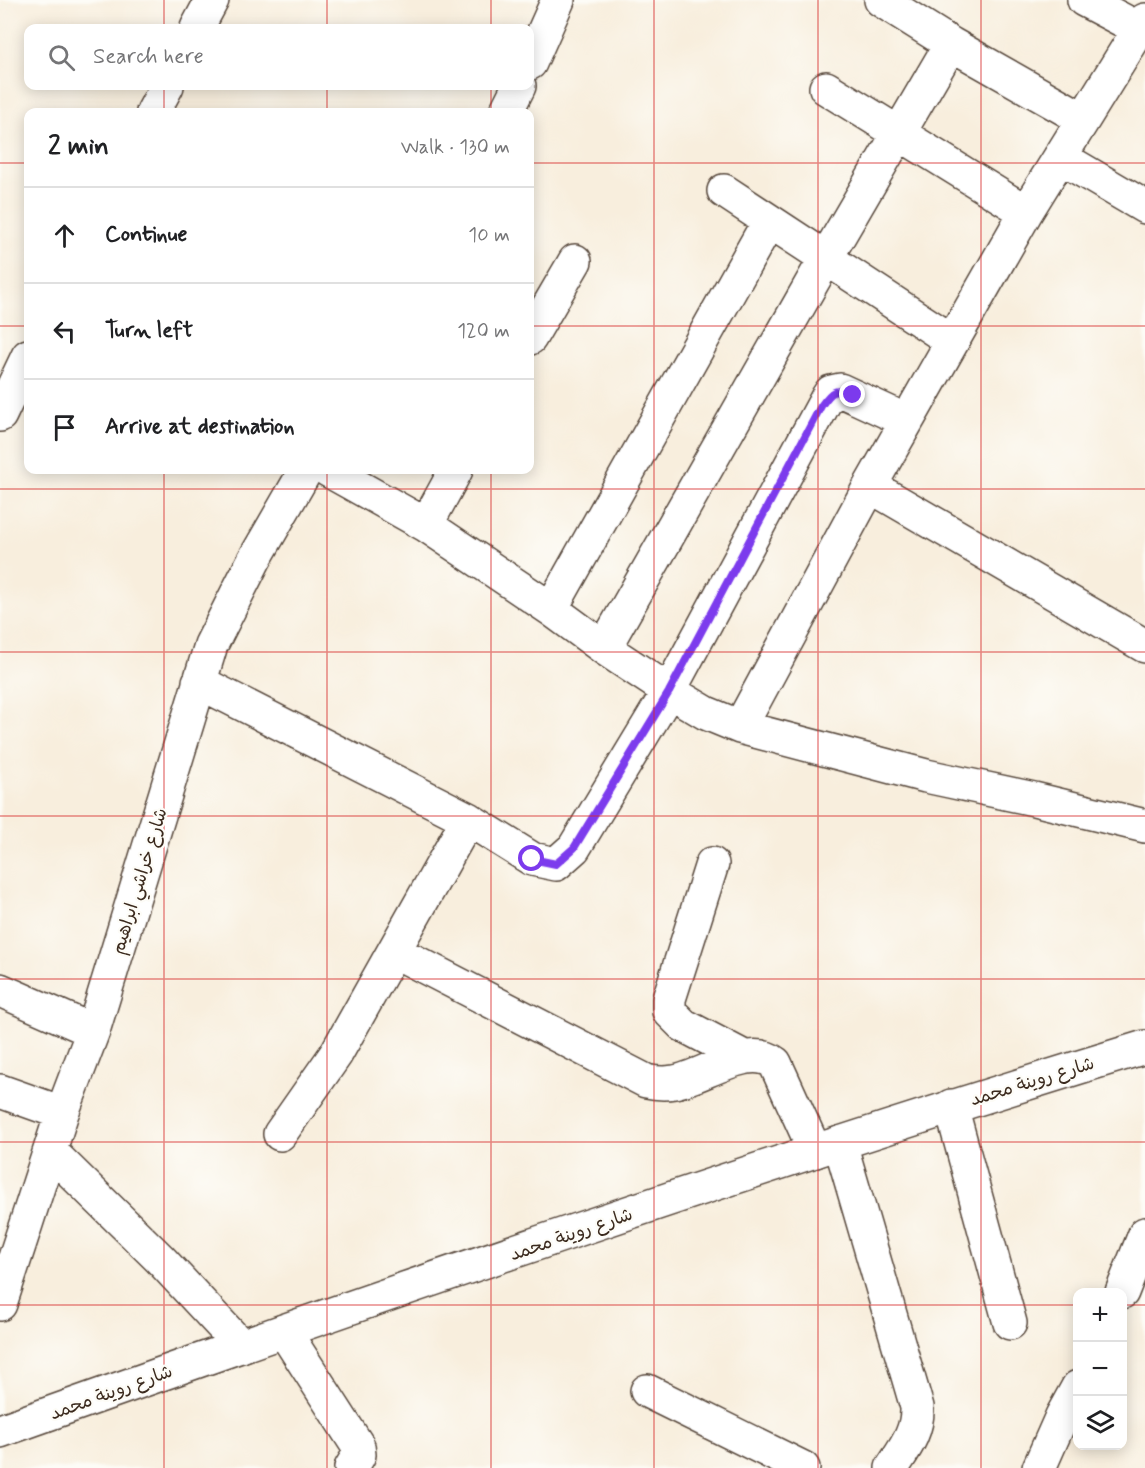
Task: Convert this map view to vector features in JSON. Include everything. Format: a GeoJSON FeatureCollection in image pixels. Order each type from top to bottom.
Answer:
{"type":"FeatureCollection","features":[{"type":"Feature","properties":{"kind":"street"},"geometry":{"type":"LineString","coordinates":[[199,24],[212,0]]}},
{"type":"Feature","properties":{"kind":"street"},"geometry":{"type":"LineString","coordinates":[[534,54],[558,0]]}},
{"type":"Feature","properties":{"kind":"street"},"geometry":{"type":"LineString","coordinates":[[880,0],[951,44],[1083,119]]}},
{"type":"Feature","properties":{"kind":"street"},"geometry":{"type":"LineString","coordinates":[[740,727],[870,486],[1026,212],[1143,27],[1084,0]]}},
{"type":"Feature","properties":{"kind":"street"},"geometry":{"type":"LineString","coordinates":[[604,648],[951,44]]}},
{"type":"Feature","properties":{"kind":"street"},"geometry":{"type":"LineString","coordinates":[[826,88],[1026,212]]}},
{"type":"Feature","properties":{"kind":"street"},"geometry":{"type":"LineString","coordinates":[[155,108],[165,90]]}},
{"type":"Feature","properties":{"kind":"street"},"geometry":{"type":"LineString","coordinates":[[508,108],[517,90]]}},
{"type":"Feature","properties":{"kind":"street"},"geometry":{"type":"LineString","coordinates":[[1060,157],[1145,207]]}},
{"type":"Feature","properties":{"kind":"street"},"geometry":{"type":"LineString","coordinates":[[724,191],[952,341]]}},
{"type":"Feature","properties":{"kind":"street"},"geometry":{"type":"LineString","coordinates":[[551,609],[769,221]]}},
{"type":"Feature","properties":{"kind":"street"},"geometry":{"type":"LineString","coordinates":[[534,331],[575,261]]}},
{"type":"Feature","properties":{"kind":"street"},"geometry":{"type":"LineString","coordinates":[[0,415],[24,364]]}},
{"type":"Feature","properties":{"kind":"street"},"geometry":{"type":"LineString","coordinates":[[199,681],[468,819],[532,859],[556,864],[574,848],[669,692],[815,416],[831,392],[840,390],[907,421]]}},
{"type":"Feature","properties":{"kind":"street","name":"شارع خراشي ابراهيم"},"geometry":{"type":"LineString","coordinates":[[0,1305],[62,1113],[93,1031],[211,645],[254,560],[304,474]]}},
{"type":"Feature","properties":{"kind":"street"},"geometry":{"type":"LineString","coordinates":[[335,474],[426,525],[669,692],[706,713],[740,727],[926,776],[1145,826]]}},
{"type":"Feature","properties":{"kind":"street"},"geometry":{"type":"LineString","coordinates":[[426,525],[454,474]]}},
{"type":"Feature","properties":{"kind":"street"},"geometry":{"type":"LineString","coordinates":[[870,486],[1145,646]]}},
{"type":"Feature","properties":{"kind":"street"},"geometry":{"type":"LineString","coordinates":[[280,1134],[336,1054],[468,819]]}},
{"type":"Feature","properties":{"kind":"street"},"geometry":{"type":"LineString","coordinates":[[712,864],[669,999],[669,1011],[684,1025],[744,1057]]}},
{"type":"Feature","properties":{"kind":"street"},"geometry":{"type":"LineString","coordinates":[[394,951],[646,1081],[662,1084],[675,1082],[744,1057],[759,1056],[775,1063],[828,1147],[917,1407],[918,1419],[914,1434],[892,1468]]}},
{"type":"Feature","properties":{"kind":"street"},"geometry":{"type":"LineString","coordinates":[[0,990],[93,1031]]}},
{"type":"Feature","properties":{"kind":"street","name":"شارع روينة محمد"},"geometry":{"type":"LineString","coordinates":[[0,1431],[284,1330],[828,1147],[951,1106],[1145,1047]]}},
{"type":"Feature","properties":{"kind":"street"},"geometry":{"type":"LineString","coordinates":[[0,1091],[62,1113]]}},
{"type":"Feature","properties":{"kind":"street"},"geometry":{"type":"LineString","coordinates":[[951,1106],[1010,1323]]}},
{"type":"Feature","properties":{"kind":"street"},"geometry":{"type":"LineString","coordinates":[[51,1152],[160,1259],[241,1346]]}},
{"type":"Feature","properties":{"kind":"street"},"geometry":{"type":"LineString","coordinates":[[1124,1288],[1145,1234]]}},
{"type":"Feature","properties":{"kind":"street"},"geometry":{"type":"LineString","coordinates":[[284,1330],[358,1446],[359,1455],[351,1468]]}},
{"type":"Feature","properties":{"kind":"street"},"geometry":{"type":"LineString","coordinates":[[647,1391],[803,1468]]}},
{"type":"Feature","properties":{"kind":"street"},"geometry":{"type":"LineString","coordinates":[[1039,1468],[1073,1395]]}},
{"type":"Feature","properties":{"kind":"route"},"geometry":{"type":"LineString","coordinates":[[532,859],[556,864],[574,848],[669,692],[821,406],[831,392],[840,390],[853,395]]}}]}
